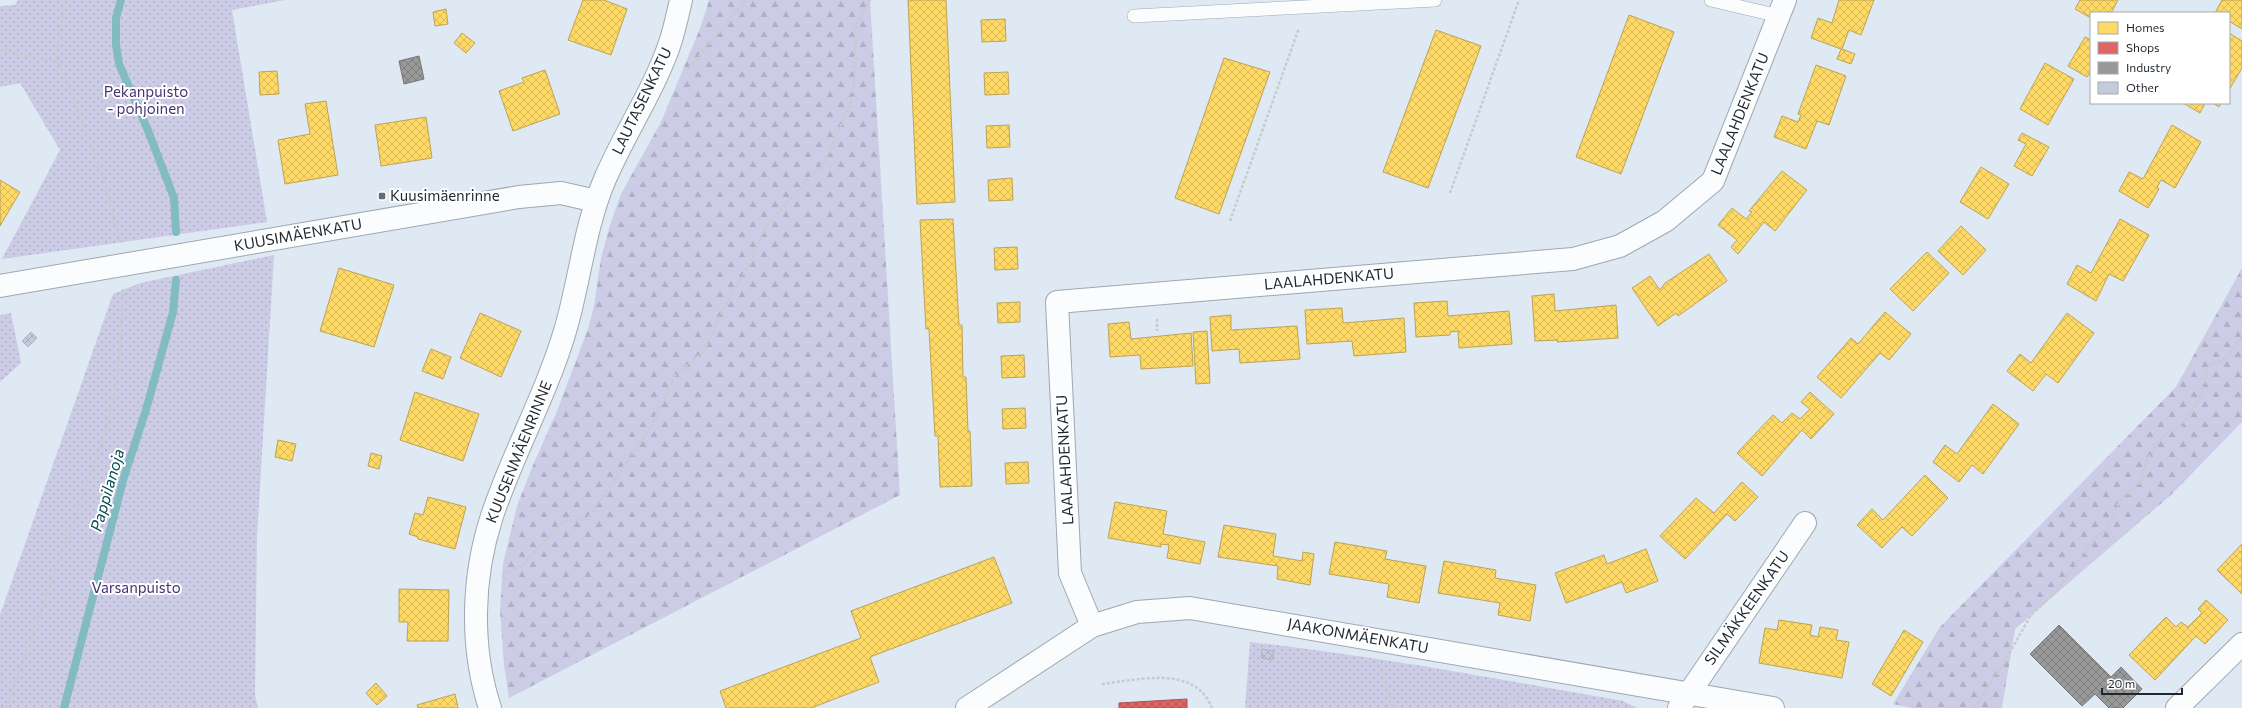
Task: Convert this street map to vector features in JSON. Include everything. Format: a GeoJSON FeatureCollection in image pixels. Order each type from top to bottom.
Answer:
{"type":"FeatureCollection","features":[{"type":"Feature","properties":{"kind":"street","name":"LAUTASENKATU"},"geometry":{"type":"LineString","coordinates":[[596,201],[613,161],[671,41],[681,0]]}},
{"type":"Feature","properties":{"kind":"street","name":"LAALAHDENKATU"},"geometry":{"type":"LineString","coordinates":[[1092,626],[1070,573],[1057,302],[1573,259],[1620,246],[1665,221],[1714,181],[1782,8]]}},
{"type":"Feature","properties":{"kind":"street","name":"KUUSIMÄENKATU"},"geometry":{"type":"LineString","coordinates":[[0,286],[519,197],[561,193],[596,201]]}},
{"type":"Feature","properties":{"kind":"street","name":"KUUSENMÄENRINNE"},"geometry":{"type":"LineString","coordinates":[[490,708],[480,667],[477,635],[478,584],[486,537],[492,516],[539,402],[566,330],[596,201]]}},
{"type":"Feature","properties":{"kind":"street","name":"SILMÄKKEENKATU"},"geometry":{"type":"LineString","coordinates":[[1684,700],[1805,523]]}},
{"type":"Feature","properties":{"kind":"street","name":"JAAKONMÄENKATU"},"geometry":{"type":"LineString","coordinates":[[967,708],[1092,626],[1137,612],[1190,608],[1684,700],[1773,708]]}},
{"type":"Feature","properties":{"kind":"street"},"geometry":{"type":"LineString","coordinates":[[2177,708],[2242,644]]}},
{"type":"Feature","properties":{"kind":"lane"},"geometry":{"type":"LineString","coordinates":[[1134,16],[1435,0]]}},
{"type":"Feature","properties":{"kind":"lane"},"geometry":{"type":"LineString","coordinates":[[1711,0],[1782,8]]}},
{"type":"Feature","properties":{"kind":"path"},"geometry":{"type":"LineString","coordinates":[[6,708],[95,465],[110,413],[120,352],[124,264],[121,244],[104,176],[56,54],[65,0]]}},
{"type":"Feature","properties":{"kind":"path"},"geometry":{"type":"LineString","coordinates":[[685,72],[746,0]]}},
{"type":"Feature","properties":{"kind":"path"},"geometry":{"type":"LineString","coordinates":[[478,584],[521,566],[564,522],[587,519],[651,427],[675,375],[704,351],[724,308],[750,263],[766,226],[825,161],[853,98],[856,26],[870,0]]}},
{"type":"Feature","properties":{"kind":"path"},"geometry":{"type":"LineString","coordinates":[[1450,193],[1519,0]]}},
{"type":"Feature","properties":{"kind":"path"},"geometry":{"type":"LineString","coordinates":[[1230,221],[1306,7]]}},
{"type":"Feature","properties":{"kind":"path"},"geometry":{"type":"LineString","coordinates":[[0,50],[59,62]]}},
{"type":"Feature","properties":{"kind":"path"},"geometry":{"type":"LineString","coordinates":[[1974,708],[2002,666],[2031,615],[2056,592],[2095,538],[2107,530],[2119,502],[2141,482],[2146,462],[2162,436],[2182,426],[2201,395],[2208,366],[2223,360],[2242,338]]}},
{"type":"Feature","properties":{"kind":"path"},"geometry":{"type":"LineString","coordinates":[[0,676],[16,683]]}},
{"type":"Feature","properties":{"kind":"path"},"geometry":{"type":"LineString","coordinates":[[1102,684],[1168,677],[1189,682],[1202,690],[1212,708]]}},
{"type":"Feature","properties":{"kind":"path"},"geometry":{"type":"LineString","coordinates":[[1501,708],[1531,687]]}},
{"type":"Feature","properties":{"kind":"green space","name":"Pekanpuisto - pohjoinen"},"geometry":{"type":"Polygon","coordinates":[[[18,0],[285,0],[232,10],[267,222],[2,259],[60,150],[20,83],[0,87],[0,6],[15,5],[18,0]]]}},
{"type":"Feature","properties":{"kind":"green space"},"geometry":{"type":"Polygon","coordinates":[[[709,0],[870,0],[900,495],[509,698],[504,665],[500,610],[503,564],[517,506],[557,411],[588,329],[594,306],[601,258],[610,225],[621,194],[661,122],[701,26],[709,0]]]}},
{"type":"Feature","properties":{"kind":"green space","name":"Varsanpuisto"},"geometry":{"type":"Polygon","coordinates":[[[274,255],[257,536],[255,695],[258,708],[0,708],[0,615],[113,294],[140,283],[274,255]]]}},
{"type":"Feature","properties":{"kind":"green space"},"geometry":{"type":"Polygon","coordinates":[[[2242,268],[2242,422],[2172,494],[2015,629],[2002,708],[1912,708],[1893,704],[1940,627],[2176,387],[2242,268]]]}},
{"type":"Feature","properties":{"kind":"green space"},"geometry":{"type":"Polygon","coordinates":[[[11,313],[21,363],[0,382],[0,315],[11,313]]]}},
{"type":"Feature","properties":{"kind":"green space"},"geometry":{"type":"Polygon","coordinates":[[[1250,642],[1344,654],[1483,676],[1623,701],[1637,708],[1245,708],[1250,642]]]}},
{"type":"Feature","properties":{"kind":"building: Homes"},"geometry":{"type":"Polygon","coordinates":[[[583,0],[604,0],[627,9],[611,55],[568,40],[583,0]]]}},
{"type":"Feature","properties":{"kind":"building: Homes"},"geometry":{"type":"Polygon","coordinates":[[[908,0],[946,0],[955,202],[917,204],[908,0]]]}},
{"type":"Feature","properties":{"kind":"building: Homes"},"geometry":{"type":"Polygon","coordinates":[[[1839,0],[1874,0],[1861,35],[1849,30],[1842,49],[1855,54],[1851,64],[1837,59],[1841,49],[1811,38],[1818,18],[1832,23],[1839,0]]]}},
{"type":"Feature","properties":{"kind":"building: Homes"},"geometry":{"type":"Polygon","coordinates":[[[2080,0],[2118,0],[2112,12],[2090,12],[2090,17],[2075,9],[2080,0]]]}},
{"type":"Feature","properties":{"kind":"building: Homes"},"geometry":{"type":"Polygon","coordinates":[[[2222,0],[2242,0],[2242,29],[2230,22],[2230,12],[2216,12],[2222,0]]]}},
{"type":"Feature","properties":{"kind":"building: Homes"},"geometry":{"type":"Polygon","coordinates":[[[446,9],[448,24],[435,26],[433,12],[446,9]]]}},
{"type":"Feature","properties":{"kind":"building: Homes"},"geometry":{"type":"Polygon","coordinates":[[[1629,15],[1674,32],[1621,174],[1576,157],[1629,15]]]}},
{"type":"Feature","properties":{"kind":"building: Homes"},"geometry":{"type":"Polygon","coordinates":[[[1005,19],[1006,41],[982,42],[981,20],[1005,19]]]}},
{"type":"Feature","properties":{"kind":"building: Homes"},"geometry":{"type":"Polygon","coordinates":[[[1436,30],[1481,46],[1428,188],[1383,172],[1436,30]]]}},
{"type":"Feature","properties":{"kind":"building: Homes"},"geometry":{"type":"Polygon","coordinates":[[[462,33],[475,43],[466,53],[454,43],[462,33]]]}},
{"type":"Feature","properties":{"kind":"building: Homes"},"geometry":{"type":"Polygon","coordinates":[[[2230,34],[2242,41],[2242,68],[2230,88],[2230,34]]]}},
{"type":"Feature","properties":{"kind":"building: Homes"},"geometry":{"type":"Polygon","coordinates":[[[2085,37],[2090,40],[2090,72],[2087,77],[2068,66],[2085,37]]]}},
{"type":"Feature","properties":{"kind":"building: Homes"},"geometry":{"type":"Polygon","coordinates":[[[1224,58],[1270,72],[1219,214],[1175,198],[1224,58]]]}},
{"type":"Feature","properties":{"kind":"building: Homes"},"geometry":{"type":"Polygon","coordinates":[[[2045,63],[2074,79],[2048,125],[2020,109],[2045,63]]]}},
{"type":"Feature","properties":{"kind":"building: Homes"},"geometry":{"type":"Polygon","coordinates":[[[1816,65],[1846,76],[1829,125],[1817,121],[1806,149],[1774,137],[1782,116],[1798,122],[1801,115],[1798,114],[1816,65]]]}},
{"type":"Feature","properties":{"kind":"building: Homes"},"geometry":{"type":"Polygon","coordinates":[[[545,70],[560,114],[513,131],[499,91],[524,82],[522,78],[545,70]]]}},
{"type":"Feature","properties":{"kind":"building: Homes"},"geometry":{"type":"Polygon","coordinates":[[[277,71],[279,94],[260,95],[259,72],[277,71]]]}},
{"type":"Feature","properties":{"kind":"building: Homes"},"geometry":{"type":"Polygon","coordinates":[[[1008,72],[1009,94],[985,95],[984,73],[1008,72]]]}},
{"type":"Feature","properties":{"kind":"building: Homes"},"geometry":{"type":"Polygon","coordinates":[[[326,101],[338,175],[285,184],[278,140],[310,134],[305,104],[326,101]]]}},
{"type":"Feature","properties":{"kind":"building: Homes"},"geometry":{"type":"Polygon","coordinates":[[[2185,104],[2204,104],[2200,113],[2185,104]]]}},
{"type":"Feature","properties":{"kind":"building: Homes"},"geometry":{"type":"Polygon","coordinates":[[[426,117],[432,158],[381,166],[375,125],[426,117]]]}},
{"type":"Feature","properties":{"kind":"building: Homes"},"geometry":{"type":"Polygon","coordinates":[[[1009,125],[1010,147],[987,148],[986,126],[1009,125]]]}},
{"type":"Feature","properties":{"kind":"building: Homes"},"geometry":{"type":"Polygon","coordinates":[[[2172,125],[2201,142],[2175,188],[2161,180],[2157,187],[2159,189],[2148,208],[2119,191],[2129,172],[2143,179],[2172,125]]]}},
{"type":"Feature","properties":{"kind":"building: Homes"},"geometry":{"type":"Polygon","coordinates":[[[2022,133],[2049,147],[2032,176],[2014,166],[2026,144],[2018,140],[2022,133]]]}},
{"type":"Feature","properties":{"kind":"building: Homes"},"geometry":{"type":"Polygon","coordinates":[[[1981,167],[2009,184],[1988,219],[1960,202],[1981,167]]]}},
{"type":"Feature","properties":{"kind":"building: Homes"},"geometry":{"type":"Polygon","coordinates":[[[1782,171],[1807,190],[1775,231],[1764,222],[1738,254],[1731,247],[1737,240],[1718,225],[1732,208],[1746,219],[1752,212],[1749,211],[1782,171]]]}},
{"type":"Feature","properties":{"kind":"building: Homes"},"geometry":{"type":"Polygon","coordinates":[[[1012,178],[1013,200],[989,201],[988,180],[1012,178]]]}},
{"type":"Feature","properties":{"kind":"building: Homes"},"geometry":{"type":"Polygon","coordinates":[[[0,180],[20,192],[0,226],[0,180]]]}},
{"type":"Feature","properties":{"kind":"building: Homes"},"geometry":{"type":"Polygon","coordinates":[[[953,219],[959,325],[962,325],[963,377],[966,377],[968,431],[970,431],[972,486],[940,487],[938,436],[935,436],[929,329],[926,329],[920,220],[953,219]]]}},
{"type":"Feature","properties":{"kind":"building: Homes"},"geometry":{"type":"Polygon","coordinates":[[[2120,219],[2149,235],[2123,281],[2109,274],[2096,301],[2067,284],[2077,265],[2091,273],[2120,219]]]}},
{"type":"Feature","properties":{"kind":"building: Homes"},"geometry":{"type":"Polygon","coordinates":[[[1961,226],[1986,250],[1963,275],[1938,251],[1961,226]]]}},
{"type":"Feature","properties":{"kind":"building: Homes"},"geometry":{"type":"Polygon","coordinates":[[[1017,247],[1018,269],[995,270],[994,248],[1017,247]]]}},
{"type":"Feature","properties":{"kind":"building: Homes"},"geometry":{"type":"Polygon","coordinates":[[[1927,252],[1949,273],[1913,311],[1890,289],[1927,252]]]}},
{"type":"Feature","properties":{"kind":"building: Homes"},"geometry":{"type":"Polygon","coordinates":[[[1709,254],[1727,281],[1678,316],[1676,313],[1658,326],[1632,288],[1650,276],[1660,290],[1665,283],[1709,254]]]}},
{"type":"Feature","properties":{"kind":"building: Homes"},"geometry":{"type":"Polygon","coordinates":[[[339,268],[394,285],[374,347],[320,331],[339,268]]]}},
{"type":"Feature","properties":{"kind":"building: Homes"},"geometry":{"type":"Polygon","coordinates":[[[1554,294],[1555,311],[1616,305],[1618,338],[1557,342],[1558,340],[1535,341],[1532,296],[1554,294]]]}},
{"type":"Feature","properties":{"kind":"building: Homes"},"geometry":{"type":"Polygon","coordinates":[[[1447,301],[1448,316],[1509,311],[1512,344],[1459,348],[1458,331],[1450,332],[1450,335],[1416,337],[1414,303],[1447,301]]]}},
{"type":"Feature","properties":{"kind":"building: Homes"},"geometry":{"type":"Polygon","coordinates":[[[1020,302],[1020,322],[998,323],[997,303],[1020,302]]]}},
{"type":"Feature","properties":{"kind":"building: Homes"},"geometry":{"type":"Polygon","coordinates":[[[1342,308],[1343,323],[1404,318],[1406,352],[1354,356],[1352,341],[1307,344],[1305,310],[1342,308]]]}},
{"type":"Feature","properties":{"kind":"building: Homes"},"geometry":{"type":"Polygon","coordinates":[[[1885,312],[1911,334],[1889,360],[1880,353],[1841,398],[1817,377],[1851,338],[1858,344],[1885,312]]]}},
{"type":"Feature","properties":{"kind":"building: Homes"},"geometry":{"type":"Polygon","coordinates":[[[480,313],[521,331],[501,377],[460,358],[480,313]]]}},
{"type":"Feature","properties":{"kind":"building: Homes"},"geometry":{"type":"Polygon","coordinates":[[[2067,313],[2094,333],[2058,383],[2046,374],[2033,391],[2007,371],[2020,354],[2031,363],[2067,313]]]}},
{"type":"Feature","properties":{"kind":"building: Homes"},"geometry":{"type":"Polygon","coordinates":[[[1231,315],[1231,330],[1297,326],[1300,359],[1240,363],[1239,349],[1212,351],[1210,317],[1231,315]]]}},
{"type":"Feature","properties":{"kind":"building: Homes"},"geometry":{"type":"Polygon","coordinates":[[[1129,322],[1131,339],[1191,333],[1193,366],[1141,369],[1140,355],[1110,357],[1108,324],[1129,322]]]}},
{"type":"Feature","properties":{"kind":"building: Homes"},"geometry":{"type":"Polygon","coordinates":[[[1207,331],[1210,383],[1196,384],[1193,332],[1207,331]]]}},
{"type":"Feature","properties":{"kind":"building: Homes"},"geometry":{"type":"Polygon","coordinates":[[[431,349],[451,357],[443,379],[422,371],[431,349]]]}},
{"type":"Feature","properties":{"kind":"building: Homes"},"geometry":{"type":"Polygon","coordinates":[[[1024,355],[1025,377],[1002,378],[1001,356],[1024,355]]]}},
{"type":"Feature","properties":{"kind":"building: Homes"},"geometry":{"type":"Polygon","coordinates":[[[415,392],[479,414],[463,461],[400,440],[415,392]]]}},
{"type":"Feature","properties":{"kind":"building: Homes"},"geometry":{"type":"Polygon","coordinates":[[[1810,392],[1834,414],[1811,439],[1802,430],[1762,476],[1737,453],[1773,415],[1782,423],[1792,413],[1800,419],[1810,409],[1801,402],[1810,392]]]}},
{"type":"Feature","properties":{"kind":"building: Homes"},"geometry":{"type":"Polygon","coordinates":[[[1993,404],[2019,424],[1983,474],[1972,465],[1959,482],[1933,462],[1945,445],[1957,454],[1993,404]]]}},
{"type":"Feature","properties":{"kind":"building: Homes"},"geometry":{"type":"Polygon","coordinates":[[[1025,408],[1026,428],[1003,429],[1002,409],[1025,408]]]}},
{"type":"Feature","properties":{"kind":"building: Homes"},"geometry":{"type":"Polygon","coordinates":[[[278,440],[296,444],[292,461],[275,457],[278,440]]]}},
{"type":"Feature","properties":{"kind":"building: Homes"},"geometry":{"type":"Polygon","coordinates":[[[371,453],[382,456],[379,469],[368,466],[371,453]]]}},
{"type":"Feature","properties":{"kind":"building: Homes"},"geometry":{"type":"Polygon","coordinates":[[[1028,462],[1029,483],[1006,484],[1005,463],[1028,462]]]}},
{"type":"Feature","properties":{"kind":"building: Homes"},"geometry":{"type":"Polygon","coordinates":[[[1925,475],[1948,498],[1912,536],[1902,527],[1882,548],[1857,525],[1872,509],[1883,520],[1925,475]]]}},
{"type":"Feature","properties":{"kind":"building: Homes"},"geometry":{"type":"Polygon","coordinates":[[[1742,482],[1758,497],[1735,521],[1727,514],[1685,559],[1660,536],[1696,498],[1714,513],[1742,482]]]}},
{"type":"Feature","properties":{"kind":"building: Homes"},"geometry":{"type":"Polygon","coordinates":[[[428,497],[466,507],[455,549],[418,539],[418,537],[409,534],[415,513],[423,515],[428,497]]]}},
{"type":"Feature","properties":{"kind":"building: Homes"},"geometry":{"type":"Polygon","coordinates":[[[1115,502],[1167,511],[1163,534],[1205,542],[1200,564],[1167,558],[1169,545],[1161,544],[1161,547],[1108,538],[1115,502]]]}},
{"type":"Feature","properties":{"kind":"building: Homes"},"geometry":{"type":"Polygon","coordinates":[[[1224,525],[1276,534],[1273,556],[1302,561],[1303,552],[1314,554],[1310,585],[1277,579],[1278,566],[1218,557],[1224,525]]]}},
{"type":"Feature","properties":{"kind":"building: Homes"},"geometry":{"type":"Polygon","coordinates":[[[1335,542],[1387,551],[1385,559],[1426,566],[1419,603],[1387,597],[1389,584],[1329,574],[1335,542]]]}},
{"type":"Feature","properties":{"kind":"building: Homes"},"geometry":{"type":"Polygon","coordinates":[[[2242,544],[2242,594],[2217,570],[2242,544]]]}},
{"type":"Feature","properties":{"kind":"building: Homes"},"geometry":{"type":"Polygon","coordinates":[[[1646,549],[1658,581],[1626,593],[1622,582],[1566,603],[1555,573],[1604,555],[1607,564],[1646,549]]]}},
{"type":"Feature","properties":{"kind":"building: Homes"},"geometry":{"type":"Polygon","coordinates":[[[994,557],[1012,603],[870,657],[879,682],[811,708],[726,708],[720,691],[861,638],[851,611],[994,557]]]}},
{"type":"Feature","properties":{"kind":"building: Homes"},"geometry":{"type":"Polygon","coordinates":[[[1444,561],[1496,570],[1495,578],[1536,585],[1530,621],[1498,615],[1500,603],[1438,593],[1444,561]]]}},
{"type":"Feature","properties":{"kind":"building: Homes"},"geometry":{"type":"Polygon","coordinates":[[[399,589],[449,590],[448,641],[407,641],[408,622],[399,622],[399,589]]]}},
{"type":"Feature","properties":{"kind":"building: Homes"},"geometry":{"type":"Polygon","coordinates":[[[2206,600],[2228,620],[2205,644],[2196,636],[2155,680],[2129,655],[2166,617],[2176,627],[2181,622],[2188,627],[2202,613],[2198,609],[2206,600]]]}},
{"type":"Feature","properties":{"kind":"building: Homes"},"geometry":{"type":"Polygon","coordinates":[[[1779,620],[1812,625],[1810,635],[1818,637],[1820,627],[1838,630],[1836,640],[1849,642],[1842,678],[1759,663],[1765,628],[1777,630],[1779,620]]]}},
{"type":"Feature","properties":{"kind":"building: Homes"},"geometry":{"type":"Polygon","coordinates":[[[1904,630],[1923,642],[1891,696],[1872,684],[1904,630]]]}},
{"type":"Feature","properties":{"kind":"building: Homes"},"geometry":{"type":"Polygon","coordinates":[[[376,683],[387,696],[377,705],[366,693],[376,683]]]}},
{"type":"Feature","properties":{"kind":"building: Homes"},"geometry":{"type":"Polygon","coordinates":[[[455,694],[458,708],[418,708],[417,705],[455,694]]]}},
{"type":"Feature","properties":{"kind":"building: Shops"},"geometry":{"type":"Polygon","coordinates":[[[1187,699],[1187,708],[1119,708],[1119,703],[1187,699]]]}},
{"type":"Feature","properties":{"kind":"building: Industry"},"geometry":{"type":"Polygon","coordinates":[[[419,56],[424,79],[404,84],[399,61],[419,56]]]}},
{"type":"Feature","properties":{"kind":"building: Industry"},"geometry":{"type":"Polygon","coordinates":[[[2059,625],[2111,677],[2121,667],[2142,689],[2123,708],[2109,708],[2095,694],[2082,706],[2030,654],[2059,625]]]}},
{"type":"Feature","properties":{"kind":"building: Other"},"geometry":{"type":"Polygon","coordinates":[[[31,332],[37,338],[28,347],[22,341],[31,332]]]}},
{"type":"Feature","properties":{"kind":"building: Other"},"geometry":{"type":"Polygon","coordinates":[[[1262,649],[1274,651],[1272,660],[1261,658],[1262,649]]]}},
{"type":"Feature","properties":{"kind":"waterway","name":"Pappilanoja"},"geometry":{"type":"LineString","coordinates":[[121,0],[116,18],[116,45],[119,64],[147,128],[174,198],[176,232]]}},
{"type":"Feature","properties":{"kind":"waterway","name":"Pappilanoja"},"geometry":{"type":"LineString","coordinates":[[64,708],[124,477],[146,410],[173,312],[176,280]]}},
{"type":"Feature","properties":{"kind":"place","name":"Kuusimäenrinne"},"geometry":{"type":"Point","coordinates":[382,196]}}]}
